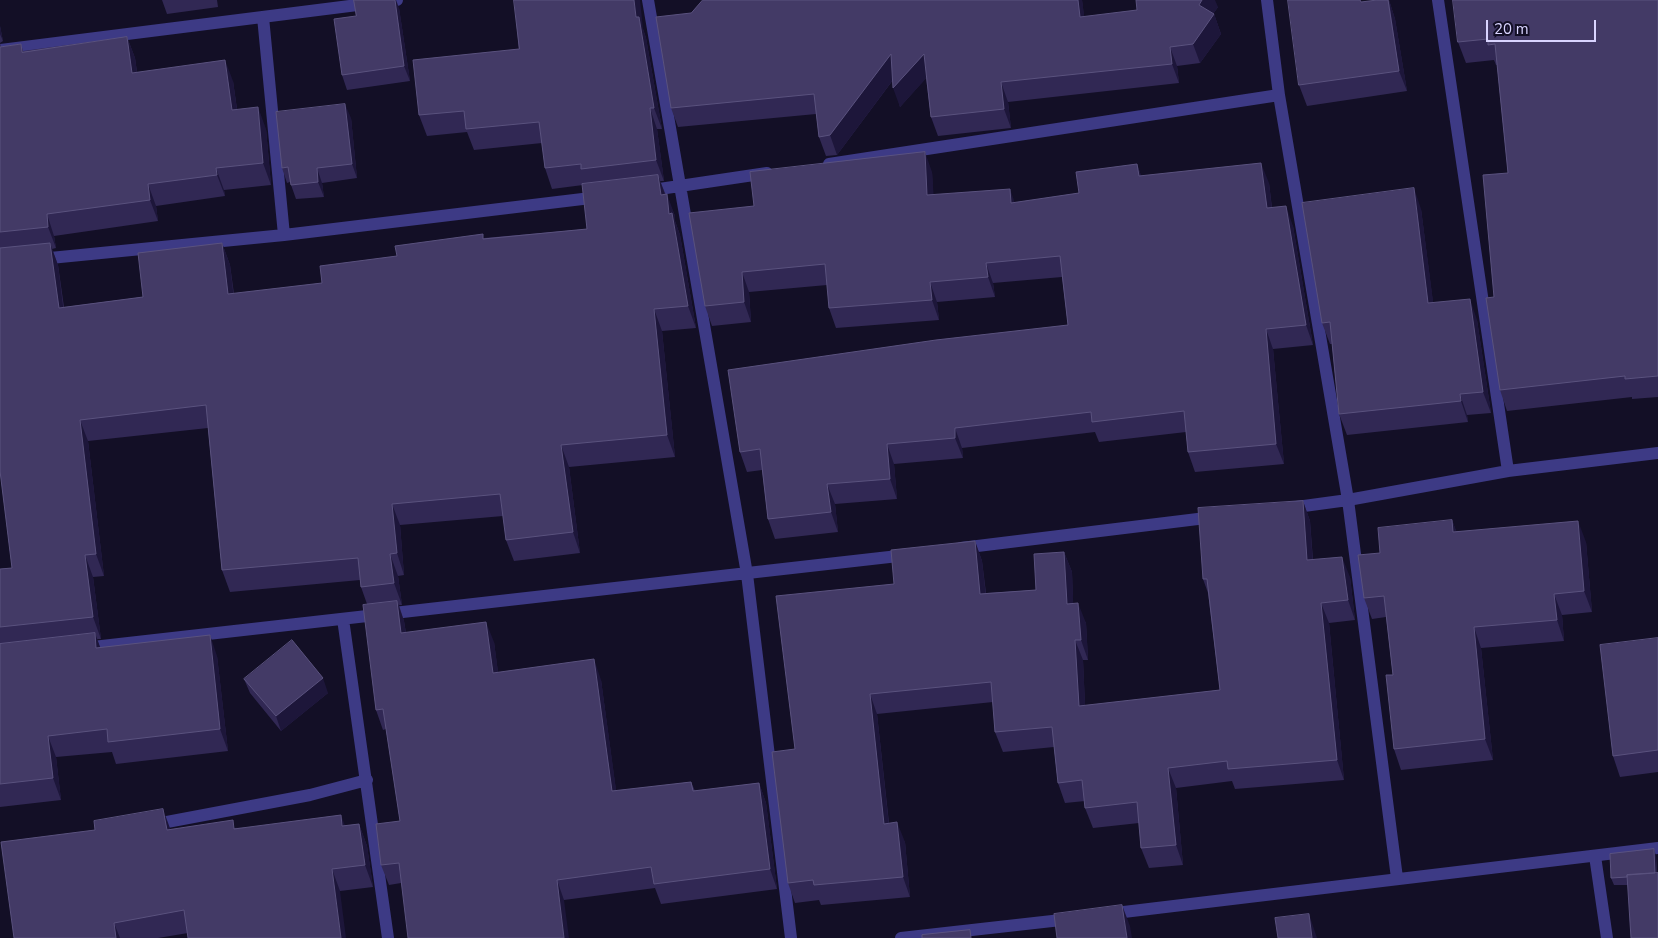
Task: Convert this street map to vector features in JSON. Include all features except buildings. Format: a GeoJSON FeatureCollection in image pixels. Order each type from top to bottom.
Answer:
{"type":"FeatureCollection","features":[{"type":"Feature","properties":{"kind":"street"},"geometry":{"type":"LineString","coordinates":[[0,50],[397,0]]}},
{"type":"Feature","properties":{"kind":"street"},"geometry":{"type":"LineString","coordinates":[[648,0],[747,574],[791,938]]}},
{"type":"Feature","properties":{"kind":"street"},"geometry":{"type":"LineString","coordinates":[[1267,0],[1279,95],[1348,500],[1397,878]]}},
{"type":"Feature","properties":{"kind":"street"},"geometry":{"type":"LineString","coordinates":[[1438,0],[1508,471]]}},
{"type":"Feature","properties":{"kind":"street"},"geometry":{"type":"LineString","coordinates":[[263,17],[284,236]]}},
{"type":"Feature","properties":{"kind":"street"},"geometry":{"type":"LineString","coordinates":[[818,166],[1279,95]]}},
{"type":"Feature","properties":{"kind":"street"},"geometry":{"type":"LineString","coordinates":[[631,193],[778,172]]}},
{"type":"Feature","properties":{"kind":"street"},"geometry":{"type":"LineString","coordinates":[[29,260],[284,236],[611,195]]}},
{"type":"Feature","properties":{"kind":"street"},"geometry":{"type":"LineString","coordinates":[[1279,509],[1348,500],[1508,471],[1658,453]]}},
{"type":"Feature","properties":{"kind":"street"},"geometry":{"type":"LineString","coordinates":[[944,550],[1230,515]]}},
{"type":"Feature","properties":{"kind":"street"},"geometry":{"type":"LineString","coordinates":[[72,650],[747,574],[924,552]]}},
{"type":"Feature","properties":{"kind":"street"},"geometry":{"type":"LineString","coordinates":[[343,619],[388,938]]}},
{"type":"Feature","properties":{"kind":"street"},"geometry":{"type":"LineString","coordinates":[[138,828],[310,795],[367,780]]}},
{"type":"Feature","properties":{"kind":"street"},"geometry":{"type":"LineString","coordinates":[[901,938],[1004,932],[1087,916],[1658,848]]}},
{"type":"Feature","properties":{"kind":"street"},"geometry":{"type":"LineString","coordinates":[[1595,856],[1607,938]]}}]}
